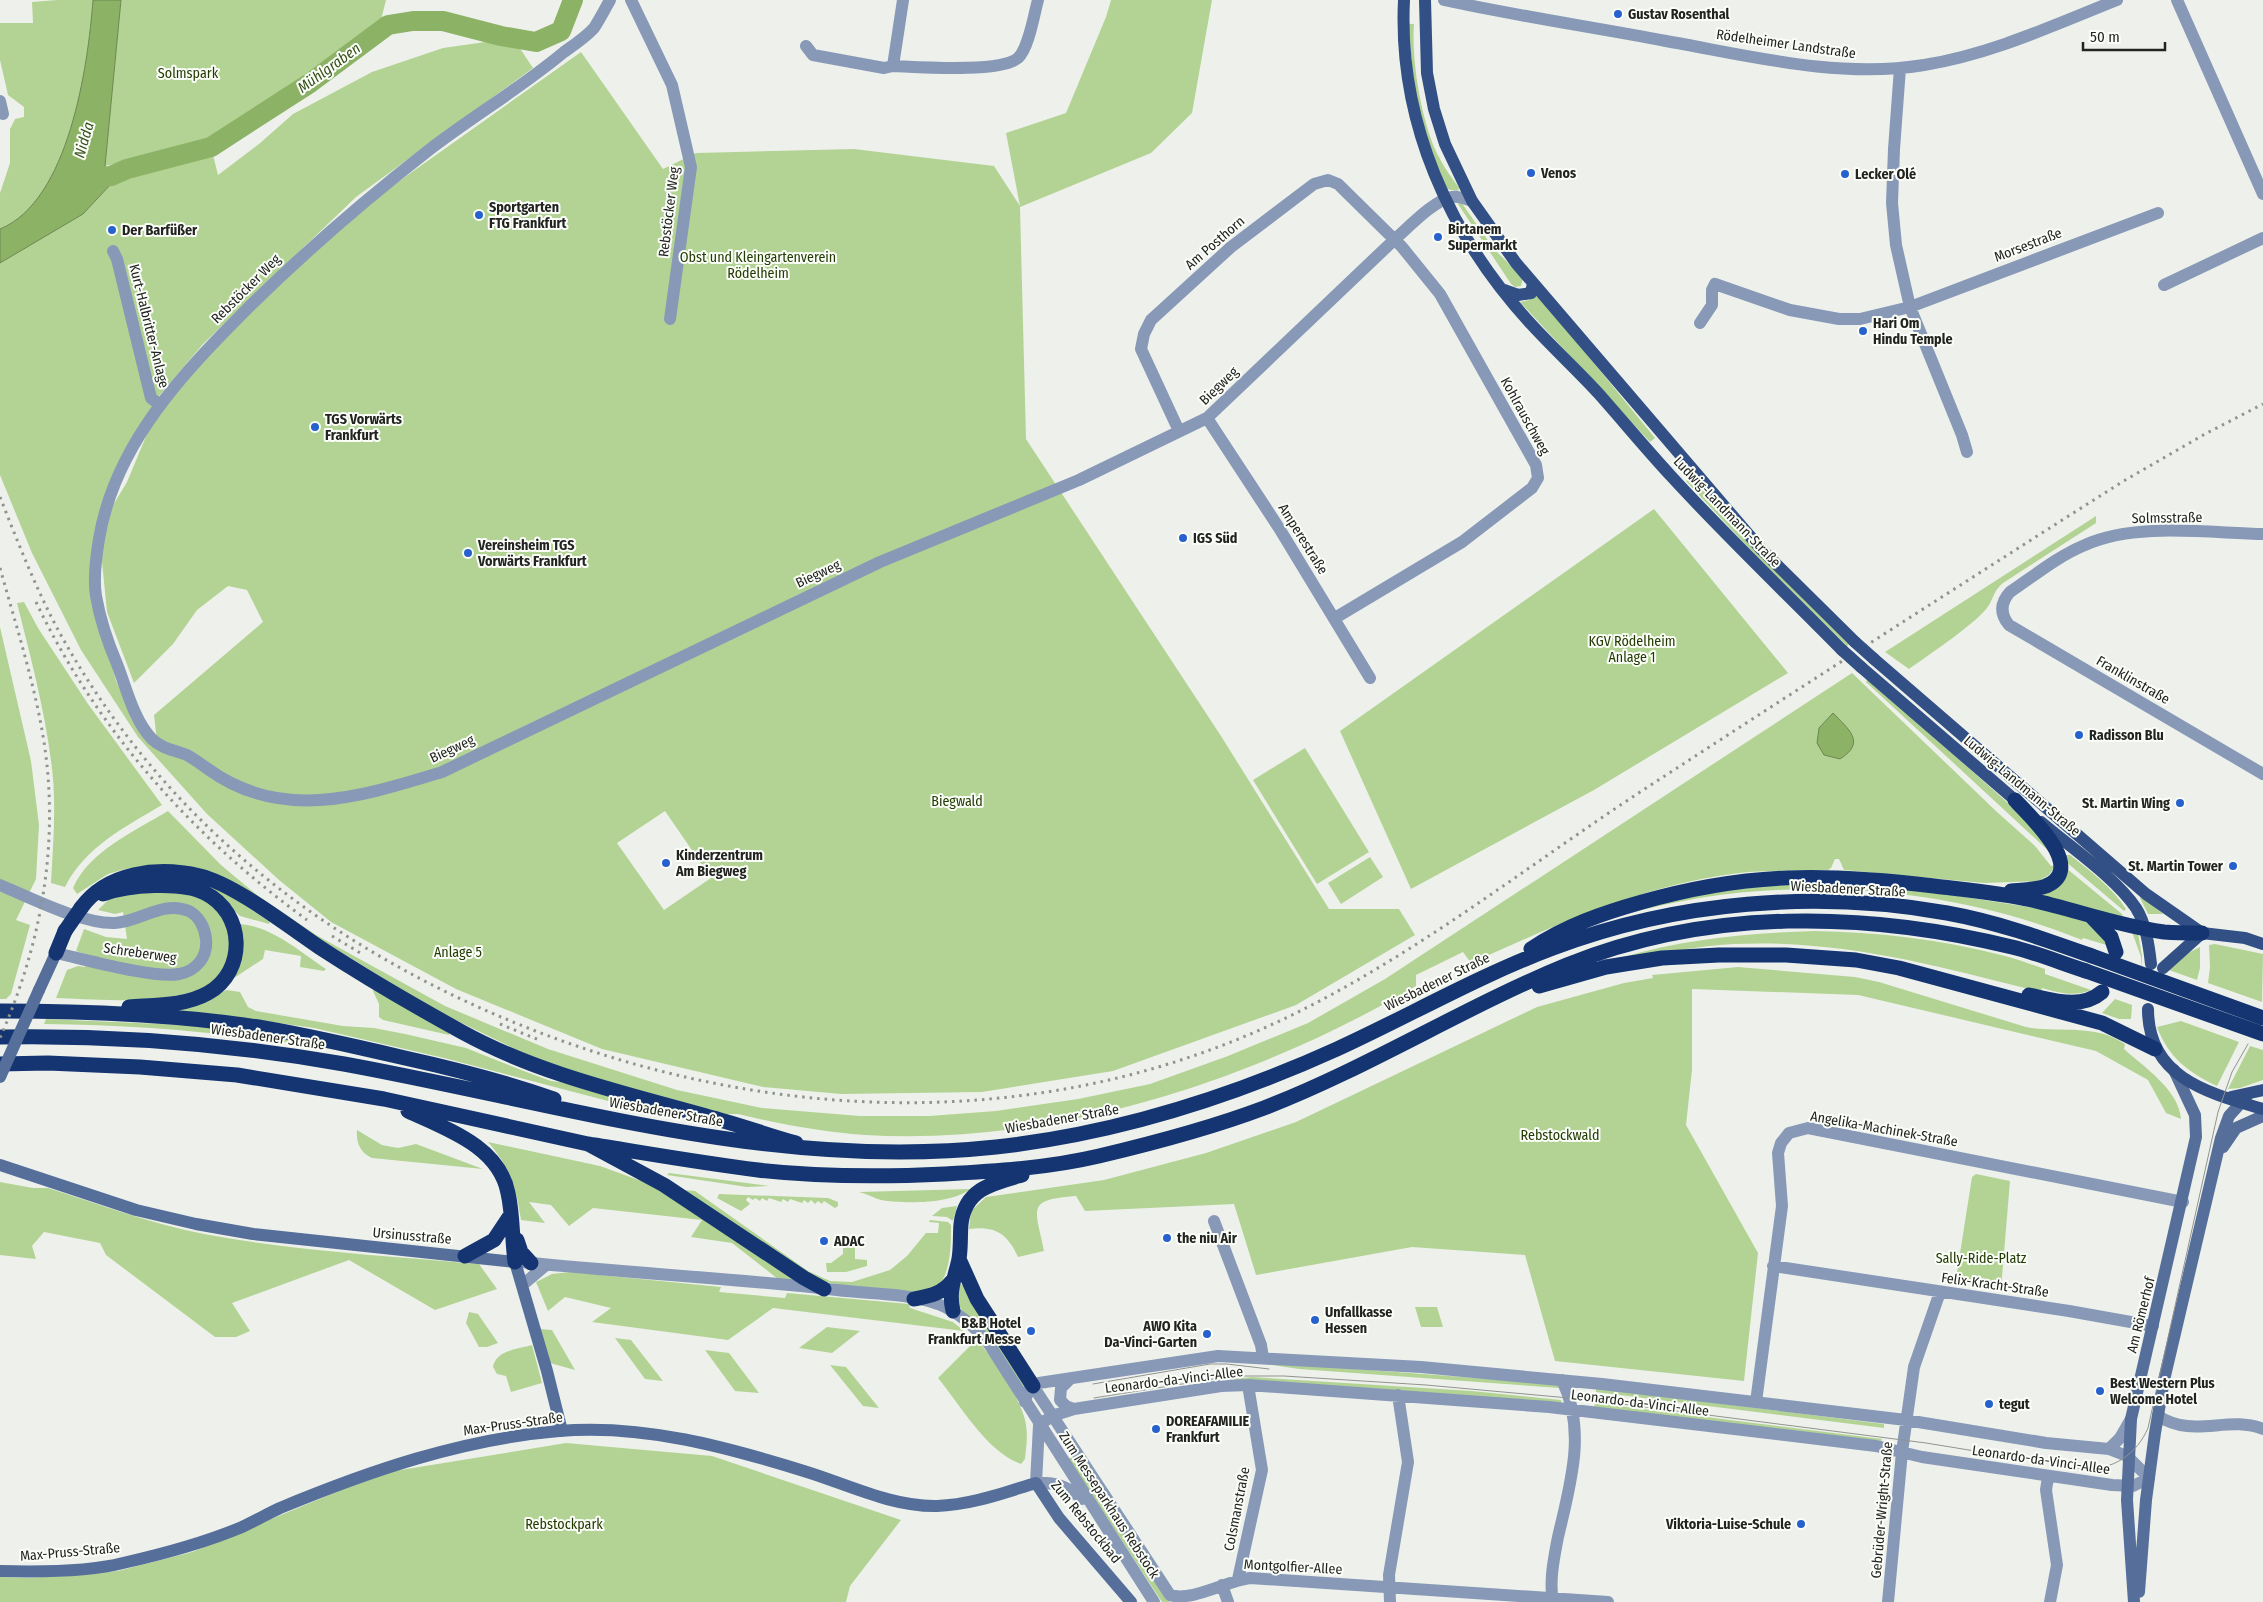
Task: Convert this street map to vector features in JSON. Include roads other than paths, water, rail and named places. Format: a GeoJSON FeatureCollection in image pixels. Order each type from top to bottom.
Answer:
{"type":"FeatureCollection","features":[{"type":"Feature","properties":{"kind":"highway"},"geometry":{"type":"LineString","coordinates":[[1993,893],[2044,886],[2054,881],[2059,872],[2061,863],[2056,848],[2014,800]]}},
{"type":"Feature","properties":{"kind":"highway"},"geometry":{"type":"LineString","coordinates":[[56,953],[66,931],[81,908],[98,889],[123,877],[142,874],[182,874],[209,879],[256,905],[358,973],[489,1045],[600,1087],[826,1151]]}},
{"type":"Feature","properties":{"kind":"highway"},"geometry":{"type":"LineString","coordinates":[[1508,966],[1553,935],[1574,925],[1656,898],[1734,881],[1787,876],[1869,878],[1993,893],[2144,928],[2165,932],[2202,933]]}},
{"type":"Feature","properties":{"kind":"highway"},"geometry":{"type":"LineString","coordinates":[[75,1011],[175,1003],[201,996],[218,986],[225,979],[232,967],[236,944],[233,924],[226,911],[211,896],[196,889],[172,886],[124,888],[102,894],[81,908]]}},
{"type":"Feature","properties":{"kind":"highway","name":"Wiesbadener Straße"},"geometry":{"type":"LineString","coordinates":[[0,1037],[69,1036],[214,1045],[343,1064],[604,1118],[738,1142],[826,1151],[905,1152],[1008,1146],[1078,1135],[1190,1106],[1308,1062],[1508,966],[1557,946],[1658,917],[1739,905],[1810,901],[1889,906],[1945,913],[2033,935],[2263,1018]]}},
{"type":"Feature","properties":{"kind":"highway"},"geometry":{"type":"LineString","coordinates":[[2090,915],[2111,937],[2116,952]]}},
{"type":"Feature","properties":{"kind":"highway"},"geometry":{"type":"LineString","coordinates":[[953,1311],[950,1298],[958,1259],[963,1214],[968,1201],[976,1193],[1016,1176],[1195,1130],[1264,1108],[1319,1084],[1569,964],[1606,951],[1662,936],[1736,923],[1836,921],[1886,923],[2008,946],[2086,971],[2263,1034]]}},
{"type":"Feature","properties":{"kind":"highway"},"geometry":{"type":"LineString","coordinates":[[1488,1002],[1606,968],[1697,956],[1786,955],[1856,960],[1944,980],[2024,1004],[2102,1023],[2155,1049]]}},
{"type":"Feature","properties":{"kind":"highway"},"geometry":{"type":"LineString","coordinates":[[1944,980],[1989,984],[2067,1002],[2085,1001],[2102,992]]}},
{"type":"Feature","properties":{"kind":"highway"},"geometry":{"type":"LineString","coordinates":[[0,1011],[75,1011],[184,1018],[263,1028],[336,1041],[500,1082],[604,1118]]}},
{"type":"Feature","properties":{"kind":"highway"},"geometry":{"type":"LineString","coordinates":[[0,1064],[48,1063],[140,1067],[237,1075],[384,1099],[588,1144],[759,1170],[808,1174],[908,1175],[999,1171],[1058,1164]]}},
{"type":"Feature","properties":{"kind":"highway"},"geometry":{"type":"LineString","coordinates":[[384,1099],[451,1132],[482,1151],[501,1172],[508,1192],[515,1262]]}},
{"type":"Feature","properties":{"kind":"highway"},"geometry":{"type":"LineString","coordinates":[[588,1144],[664,1185],[804,1278],[824,1289]]}},
{"type":"Feature","properties":{"kind":"highway"},"geometry":{"type":"LineString","coordinates":[[465,1256],[494,1240],[510,1210]]}},
{"type":"Feature","properties":{"kind":"highway"},"geometry":{"type":"LineString","coordinates":[[510,1210],[521,1252],[539,1264]]}},
{"type":"Feature","properties":{"kind":"highway"},"geometry":{"type":"LineString","coordinates":[[958,1259],[977,1299],[1033,1386]]}},
{"type":"Feature","properties":{"kind":"highway"},"geometry":{"type":"LineString","coordinates":[[914,1299],[941,1292],[952,1282]]}},
{"type":"Feature","properties":{"kind":"main road","name":"Ludwig-Landmann-Straße"},"geometry":{"type":"LineString","coordinates":[[1404,0],[1405,66],[1412,104],[1426,155],[1444,200],[1504,290],[1530,323],[1598,393],[1676,482],[1842,650],[2123,892],[2135,908],[2157,966],[2202,933],[2146,894],[1855,642],[1760,549],[1533,283],[1472,201],[1445,144],[1434,109],[1427,73],[1425,0]]}},
{"type":"Feature","properties":{"kind":"main road"},"geometry":{"type":"LineString","coordinates":[[1504,290],[1525,296],[1531,293],[1533,283]]}},
{"type":"Feature","properties":{"kind":"main road"},"geometry":{"type":"LineString","coordinates":[[2202,933],[2245,938],[2263,944]]}},
{"type":"Feature","properties":{"kind":"main road"},"geometry":{"type":"LineString","coordinates":[[0,1077],[56,953]]}},
{"type":"Feature","properties":{"kind":"main road"},"geometry":{"type":"LineString","coordinates":[[2148,1009],[2155,1049],[2174,1070],[2208,1092],[2226,1098],[2245,1098],[2263,1090]]}},
{"type":"Feature","properties":{"kind":"main road","name":"Am Römerhof"},"geometry":{"type":"LineString","coordinates":[[2134,1602],[2127,1487],[2131,1419],[2183,1202],[2197,1129],[2195,1115],[2174,1070]]}},
{"type":"Feature","properties":{"kind":"main road"},"geometry":{"type":"LineString","coordinates":[[2245,1098],[2263,1109]]}},
{"type":"Feature","properties":{"kind":"main road"},"geometry":{"type":"LineString","coordinates":[[2138,1602],[2148,1478],[2164,1380],[2224,1126],[2245,1098]]}},
{"type":"Feature","properties":{"kind":"main road"},"geometry":{"type":"LineString","coordinates":[[2217,1155],[2236,1128],[2248,1120],[2263,1116]]}},
{"type":"Feature","properties":{"kind":"main road","name":"Ursinusstraße"},"geometry":{"type":"LineString","coordinates":[[2,1164],[136,1210],[196,1224],[253,1234],[515,1262]]}},
{"type":"Feature","properties":{"kind":"main road"},"geometry":{"type":"LineString","coordinates":[[515,1262],[523,1269],[527,1301]]}},
{"type":"Feature","properties":{"kind":"main road"},"geometry":{"type":"LineString","coordinates":[[515,1262],[562,1431]]}},
{"type":"Feature","properties":{"kind":"main road","name":"Max-Pruss-Straße"},"geometry":{"type":"LineString","coordinates":[[0,1571],[120,1564],[205,1541],[242,1527],[279,1509],[382,1470],[444,1450],[527,1434],[562,1431],[605,1430],[699,1441],[802,1470],[887,1499],[934,1506],[970,1503],[1036,1484]]}},
{"type":"Feature","properties":{"kind":"main road","name":"Zum Rebstockbad"},"geometry":{"type":"LineString","coordinates":[[1036,1484],[1060,1518],[1131,1602]]}},
{"type":"Feature","properties":{"kind":"street","name":"Rebstöcker Weg"},"geometry":{"type":"LineString","coordinates":[[134,706],[110,647],[96,595],[96,557],[102,525],[120,466],[134,442],[160,405],[209,347],[327,232],[431,148],[542,70],[593,29],[610,0]]}},
{"type":"Feature","properties":{"kind":"street","name":"Rebstöcker Weg"},"geometry":{"type":"LineString","coordinates":[[631,0],[672,85],[691,167],[670,319]]}},
{"type":"Feature","properties":{"kind":"street"},"geometry":{"type":"LineString","coordinates":[[893,66],[903,0]]}},
{"type":"Feature","properties":{"kind":"street"},"geometry":{"type":"LineString","coordinates":[[806,46],[813,55],[884,68],[893,66],[984,67],[1008,63],[1019,57],[1025,48],[1038,0]]}},
{"type":"Feature","properties":{"kind":"street","name":"Rödelheimer Landstraße"},"geometry":{"type":"LineString","coordinates":[[1444,0],[1819,66],[1853,69],[1900,68],[1958,58],[2002,46],[2117,0]]}},
{"type":"Feature","properties":{"kind":"street"},"geometry":{"type":"LineString","coordinates":[[2177,0],[2262,188]]}},
{"type":"Feature","properties":{"kind":"street"},"geometry":{"type":"LineString","coordinates":[[1900,68],[1892,203],[1896,245],[1910,307],[1962,436],[1966,452]]}},
{"type":"Feature","properties":{"kind":"street","name":"Am Posthorn"},"geometry":{"type":"LineString","coordinates":[[1178,431],[1141,349],[1144,334],[1151,320],[1231,247],[1314,184],[1328,180],[1338,184],[1394,240]]}},
{"type":"Feature","properties":{"kind":"street"},"geometry":{"type":"LineString","coordinates":[[1444,200],[1452,197],[1472,201]]}},
{"type":"Feature","properties":{"kind":"street","name":"Biegweg"},"geometry":{"type":"LineString","coordinates":[[134,706],[145,729],[153,740],[165,748],[186,755],[215,774],[262,796],[290,801],[327,800],[366,794],[442,772],[880,562],[1079,480],[1207,418],[1394,240],[1444,200]]}},
{"type":"Feature","properties":{"kind":"street","name":"Morsestraße"},"geometry":{"type":"LineString","coordinates":[[1700,323],[1712,305],[1712,290],[1716,284],[1790,310],[1839,319],[1860,319],[1910,307],[2158,213]]}},
{"type":"Feature","properties":{"kind":"street"},"geometry":{"type":"LineString","coordinates":[[2164,285],[2263,238]]}},
{"type":"Feature","properties":{"kind":"street","name":"Kohlrauschweg"},"geometry":{"type":"LineString","coordinates":[[1335,618],[1462,542],[1532,488],[1538,478],[1536,465],[1440,294],[1394,240]]}},
{"type":"Feature","properties":{"kind":"street","name":"Kurt-Halbritter-Anlage"},"geometry":{"type":"LineString","coordinates":[[113,251],[117,259],[151,398],[160,405]]}},
{"type":"Feature","properties":{"kind":"street","name":"Amperestraße"},"geometry":{"type":"LineString","coordinates":[[1207,418],[1335,618],[1370,678]]}},
{"type":"Feature","properties":{"kind":"street","name":"Solmsstraße"},"geometry":{"type":"LineString","coordinates":[[2002,603],[2010,592],[2039,572],[2084,545],[2113,536],[2136,532],[2263,534]]}},
{"type":"Feature","properties":{"kind":"street","name":"Franklinstraße"},"geometry":{"type":"LineString","coordinates":[[2002,603],[2002,614],[2010,625],[2263,774]]}},
{"type":"Feature","properties":{"kind":"street","name":"Schreberweg"},"geometry":{"type":"LineString","coordinates":[[0,885],[58,909],[105,922],[116,923],[158,910],[181,908],[198,918],[206,938],[204,956],[197,966],[174,975],[56,953]]}},
{"type":"Feature","properties":{"kind":"street","name":"Angelika-Machinek-Straße"},"geometry":{"type":"LineString","coordinates":[[1756,1402],[1782,1206],[1778,1153],[1781,1143],[1789,1133],[1798,1129],[1808,1128],[2183,1202]]}},
{"type":"Feature","properties":{"kind":"street"},"geometry":{"type":"LineString","coordinates":[[1214,1220],[1261,1345],[1263,1358]]}},
{"type":"Feature","properties":{"kind":"street","name":"Ursinusstraße"},"geometry":{"type":"LineString","coordinates":[[515,1262],[824,1289]]}},
{"type":"Feature","properties":{"kind":"street"},"geometry":{"type":"LineString","coordinates":[[526,1282],[539,1264]]}},
{"type":"Feature","properties":{"kind":"street","name":"Felix-Kracht-Straße"},"geometry":{"type":"LineString","coordinates":[[1773,1266],[2069,1311],[2153,1326]]}},
{"type":"Feature","properties":{"kind":"street"},"geometry":{"type":"LineString","coordinates":[[824,1289],[914,1299],[939,1304],[953,1311],[973,1325],[989,1344],[1039,1424]]}},
{"type":"Feature","properties":{"kind":"street","name":"Gebrüder-Wright-Straße"},"geometry":{"type":"LineString","coordinates":[[1888,1602],[1902,1452],[1916,1357],[1940,1292]]}},
{"type":"Feature","properties":{"kind":"street","name":"Leonardo-da-Vinci-Allee"},"geometry":{"type":"LineString","coordinates":[[1033,1386],[1049,1381],[1069,1380],[1209,1357],[1263,1358],[1421,1367],[1562,1380],[1756,1402],[1906,1420],[2046,1443],[2109,1449],[2128,1456],[2148,1478],[2127,1487],[2048,1477],[1876,1446],[1573,1410],[1398,1395],[1248,1385],[1221,1386],[1074,1409],[1052,1416],[1039,1424]]}},
{"type":"Feature","properties":{"kind":"street"},"geometry":{"type":"LineString","coordinates":[[1069,1380],[1061,1388],[1060,1400],[1066,1406],[1074,1409]]}},
{"type":"Feature","properties":{"kind":"street"},"geometry":{"type":"LineString","coordinates":[[1553,1600],[1552,1564],[1576,1455],[1573,1410],[1562,1380]]}},
{"type":"Feature","properties":{"kind":"street","name":"Colsmanstraße"},"geometry":{"type":"LineString","coordinates":[[1238,1579],[1262,1470],[1248,1385]]}},
{"type":"Feature","properties":{"kind":"street"},"geometry":{"type":"LineString","coordinates":[[1025,1402],[1028,1391],[1033,1386]]}},
{"type":"Feature","properties":{"kind":"street","name":"Montgolfier-Allee"},"geometry":{"type":"LineString","coordinates":[[1033,1386],[1170,1595],[1187,1597],[1238,1579],[1250,1578],[1553,1600],[1608,1602]]}},
{"type":"Feature","properties":{"kind":"street"},"geometry":{"type":"LineString","coordinates":[[1390,1602],[1388,1588],[1408,1462],[1398,1395]]}},
{"type":"Feature","properties":{"kind":"street"},"geometry":{"type":"LineString","coordinates":[[2158,1416],[2170,1424],[2183,1427],[2250,1424],[2263,1429]]}},
{"type":"Feature","properties":{"kind":"street","name":"Leonardo-da-Vinci-Allee"},"geometry":{"type":"LineString","coordinates":[[2109,1449],[2120,1438],[2131,1419]]}},
{"type":"Feature","properties":{"kind":"street","name":"Zum Rebstockbad"},"geometry":{"type":"LineString","coordinates":[[1036,1484],[1039,1424]]}},
{"type":"Feature","properties":{"kind":"street","name":"Zum Messeparkhaus Rebstock"},"geometry":{"type":"LineString","coordinates":[[1039,1424],[1090,1506],[1154,1602]]}},
{"type":"Feature","properties":{"kind":"street"},"geometry":{"type":"LineString","coordinates":[[2048,1477],[2046,1490],[2057,1565],[2050,1602]]}},
{"type":"Feature","properties":{"kind":"street","name":"Max-Pruss-Straße"},"geometry":{"type":"LineString","coordinates":[[1036,1484],[1049,1482],[1063,1486],[1090,1506]]}},
{"type":"Feature","properties":{"kind":"street"},"geometry":{"type":"LineString","coordinates":[[1222,1585],[1228,1602]]}},
{"type":"Feature","properties":{"kind":"water","name":"Nidda"},"geometry":{"type":"Polygon","coordinates":[[[93,0],[121,0],[105,166],[111,176],[110,185],[83,214],[0,263],[0,229],[24,214],[43,191],[58,162],[70,129],[80,94],[93,0]]]}},
{"type":"Feature","properties":{"kind":"water"},"geometry":{"type":"Polygon","coordinates":[[[1833,713],[1849,730],[1854,741],[1848,753],[1840,759],[1824,755],[1817,743],[1819,728],[1833,713]]]}},
{"type":"Feature","properties":{"kind":"waterway","name":"Mühlgraben"},"geometry":{"type":"LineString","coordinates":[[84,178],[111,176],[127,169],[211,147],[310,83],[388,25],[413,21],[443,21],[501,36],[536,42],[561,31],[573,0]]}},
{"type":"Feature","properties":{"kind":"tram line"},"geometry":{"type":"LineString","coordinates":[[1094,1398],[1232,1376],[1284,1376],[1426,1385],[1591,1400],[1926,1443],[2085,1469],[2105,1467],[2131,1453],[2148,1428],[2218,1112],[2232,1072],[2248,1044]]}},
{"type":"Feature","properties":{"kind":"tram line"},"geometry":{"type":"LineString","coordinates":[[1093,1384],[1210,1364],[1269,1369]]}},
{"type":"Feature","properties":{"kind":"railway"},"geometry":{"type":"LineString","coordinates":[[0,497],[19,546],[56,626],[93,688],[134,745],[179,798],[229,846],[282,891],[339,931],[399,967],[463,1000],[565,1042],[669,1073],[776,1094],[884,1102],[991,1099],[1098,1083],[1202,1053],[1304,1009],[1347,986],[1432,934],[1637,794],[2122,482],[2205,434],[2263,404]]}},
{"type":"Feature","properties":{"kind":"railway"},"geometry":{"type":"LineString","coordinates":[[0,568],[38,709],[47,770],[50,809],[44,887],[37,925],[15,1001],[0,1038]]}},
{"type":"Feature","properties":{"kind":"railway"},"geometry":{"type":"LineString","coordinates":[[36,602],[60,649],[88,694],[118,737],[151,778],[225,853],[307,920]]}},
{"type":"Feature","properties":{"kind":"railway"},"geometry":{"type":"LineString","coordinates":[[332,936],[362,954]]}},
{"type":"Feature","properties":{"kind":"railway"},"geometry":{"type":"LineString","coordinates":[[500,1024],[539,1040]]}},
{"type":"Feature","properties":{"kind":"place","name":"Gustav Rosenthal"},"geometry":{"type":"Point","coordinates":[1618,14]}},
{"type":"Feature","properties":{"kind":"place","name":"Venos"},"geometry":{"type":"Point","coordinates":[1531,173]}},
{"type":"Feature","properties":{"kind":"place","name":"Lecker Olé"},"geometry":{"type":"Point","coordinates":[1845,174]}},
{"type":"Feature","properties":{"kind":"place","name":"Sportgarten FTG Frankfurt"},"geometry":{"type":"Point","coordinates":[479,215]}},
{"type":"Feature","properties":{"kind":"place","name":"Der Barfüßer"},"geometry":{"type":"Point","coordinates":[112,230]}},
{"type":"Feature","properties":{"kind":"place","name":"Birtanem Supermarkt"},"geometry":{"type":"Point","coordinates":[1438,237]}},
{"type":"Feature","properties":{"kind":"place","name":"Hari Om Hindu Temple"},"geometry":{"type":"Point","coordinates":[1863,331]}},
{"type":"Feature","properties":{"kind":"place","name":"TGS Vorwärts Frankfurt"},"geometry":{"type":"Point","coordinates":[315,427]}},
{"type":"Feature","properties":{"kind":"place","name":"IGS Süd"},"geometry":{"type":"Point","coordinates":[1183,538]}},
{"type":"Feature","properties":{"kind":"place","name":"Vereinsheim TGS Vorwärts Frankfurt"},"geometry":{"type":"Point","coordinates":[468,553]}},
{"type":"Feature","properties":{"kind":"place","name":"Radisson Blu"},"geometry":{"type":"Point","coordinates":[2079,735]}},
{"type":"Feature","properties":{"kind":"place","name":"St. Martin Wing"},"geometry":{"type":"Point","coordinates":[2180,803]}},
{"type":"Feature","properties":{"kind":"place","name":"Kinderzentrum Am Biegweg"},"geometry":{"type":"Point","coordinates":[666,863]}},
{"type":"Feature","properties":{"kind":"place","name":"St. Martin Tower"},"geometry":{"type":"Point","coordinates":[2233,866]}},
{"type":"Feature","properties":{"kind":"place","name":"the niu Air"},"geometry":{"type":"Point","coordinates":[1167,1238]}},
{"type":"Feature","properties":{"kind":"place","name":"ADAC"},"geometry":{"type":"Point","coordinates":[824,1241]}},
{"type":"Feature","properties":{"kind":"place","name":"Unfallkasse Hessen"},"geometry":{"type":"Point","coordinates":[1315,1320]}},
{"type":"Feature","properties":{"kind":"place","name":"B&B Hotel Frankfurt Messe"},"geometry":{"type":"Point","coordinates":[1031,1331]}},
{"type":"Feature","properties":{"kind":"place","name":"AWO Kita Da-Vinci-Garten"},"geometry":{"type":"Point","coordinates":[1207,1334]}},
{"type":"Feature","properties":{"kind":"place","name":"Best Western Plus Welcome Hotel"},"geometry":{"type":"Point","coordinates":[2100,1391]}},
{"type":"Feature","properties":{"kind":"place","name":"tegut"},"geometry":{"type":"Point","coordinates":[1989,1404]}},
{"type":"Feature","properties":{"kind":"place","name":"DOREAFAMILIE Frankfurt"},"geometry":{"type":"Point","coordinates":[1156,1429]}},
{"type":"Feature","properties":{"kind":"place","name":"Viktoria-Luise-Schule"},"geometry":{"type":"Point","coordinates":[1801,1524]}},
{"type":"Feature","properties":{"kind":"park label","name":"Solmspark"},"geometry":{"type":"Point","coordinates":[188,73]}},
{"type":"Feature","properties":{"kind":"park label","name":"Obst und Kleingartenverein Rödelheim"},"geometry":{"type":"Point","coordinates":[758,266]}},
{"type":"Feature","properties":{"kind":"park label","name":"KGV Rödelheim Anlage 1"},"geometry":{"type":"Point","coordinates":[1632,650]}},
{"type":"Feature","properties":{"kind":"park label","name":"Biegwald"},"geometry":{"type":"Point","coordinates":[957,801]}},
{"type":"Feature","properties":{"kind":"park label","name":"Anlage 5"},"geometry":{"type":"Point","coordinates":[458,952]}},
{"type":"Feature","properties":{"kind":"park label","name":"Rebstockwald"},"geometry":{"type":"Point","coordinates":[1560,1135]}},
{"type":"Feature","properties":{"kind":"park label","name":"Sally-Ride-Platz"},"geometry":{"type":"Point","coordinates":[1981,1258]}},
{"type":"Feature","properties":{"kind":"park label","name":"Rebstockpark"},"geometry":{"type":"Point","coordinates":[564,1524]}}]}
